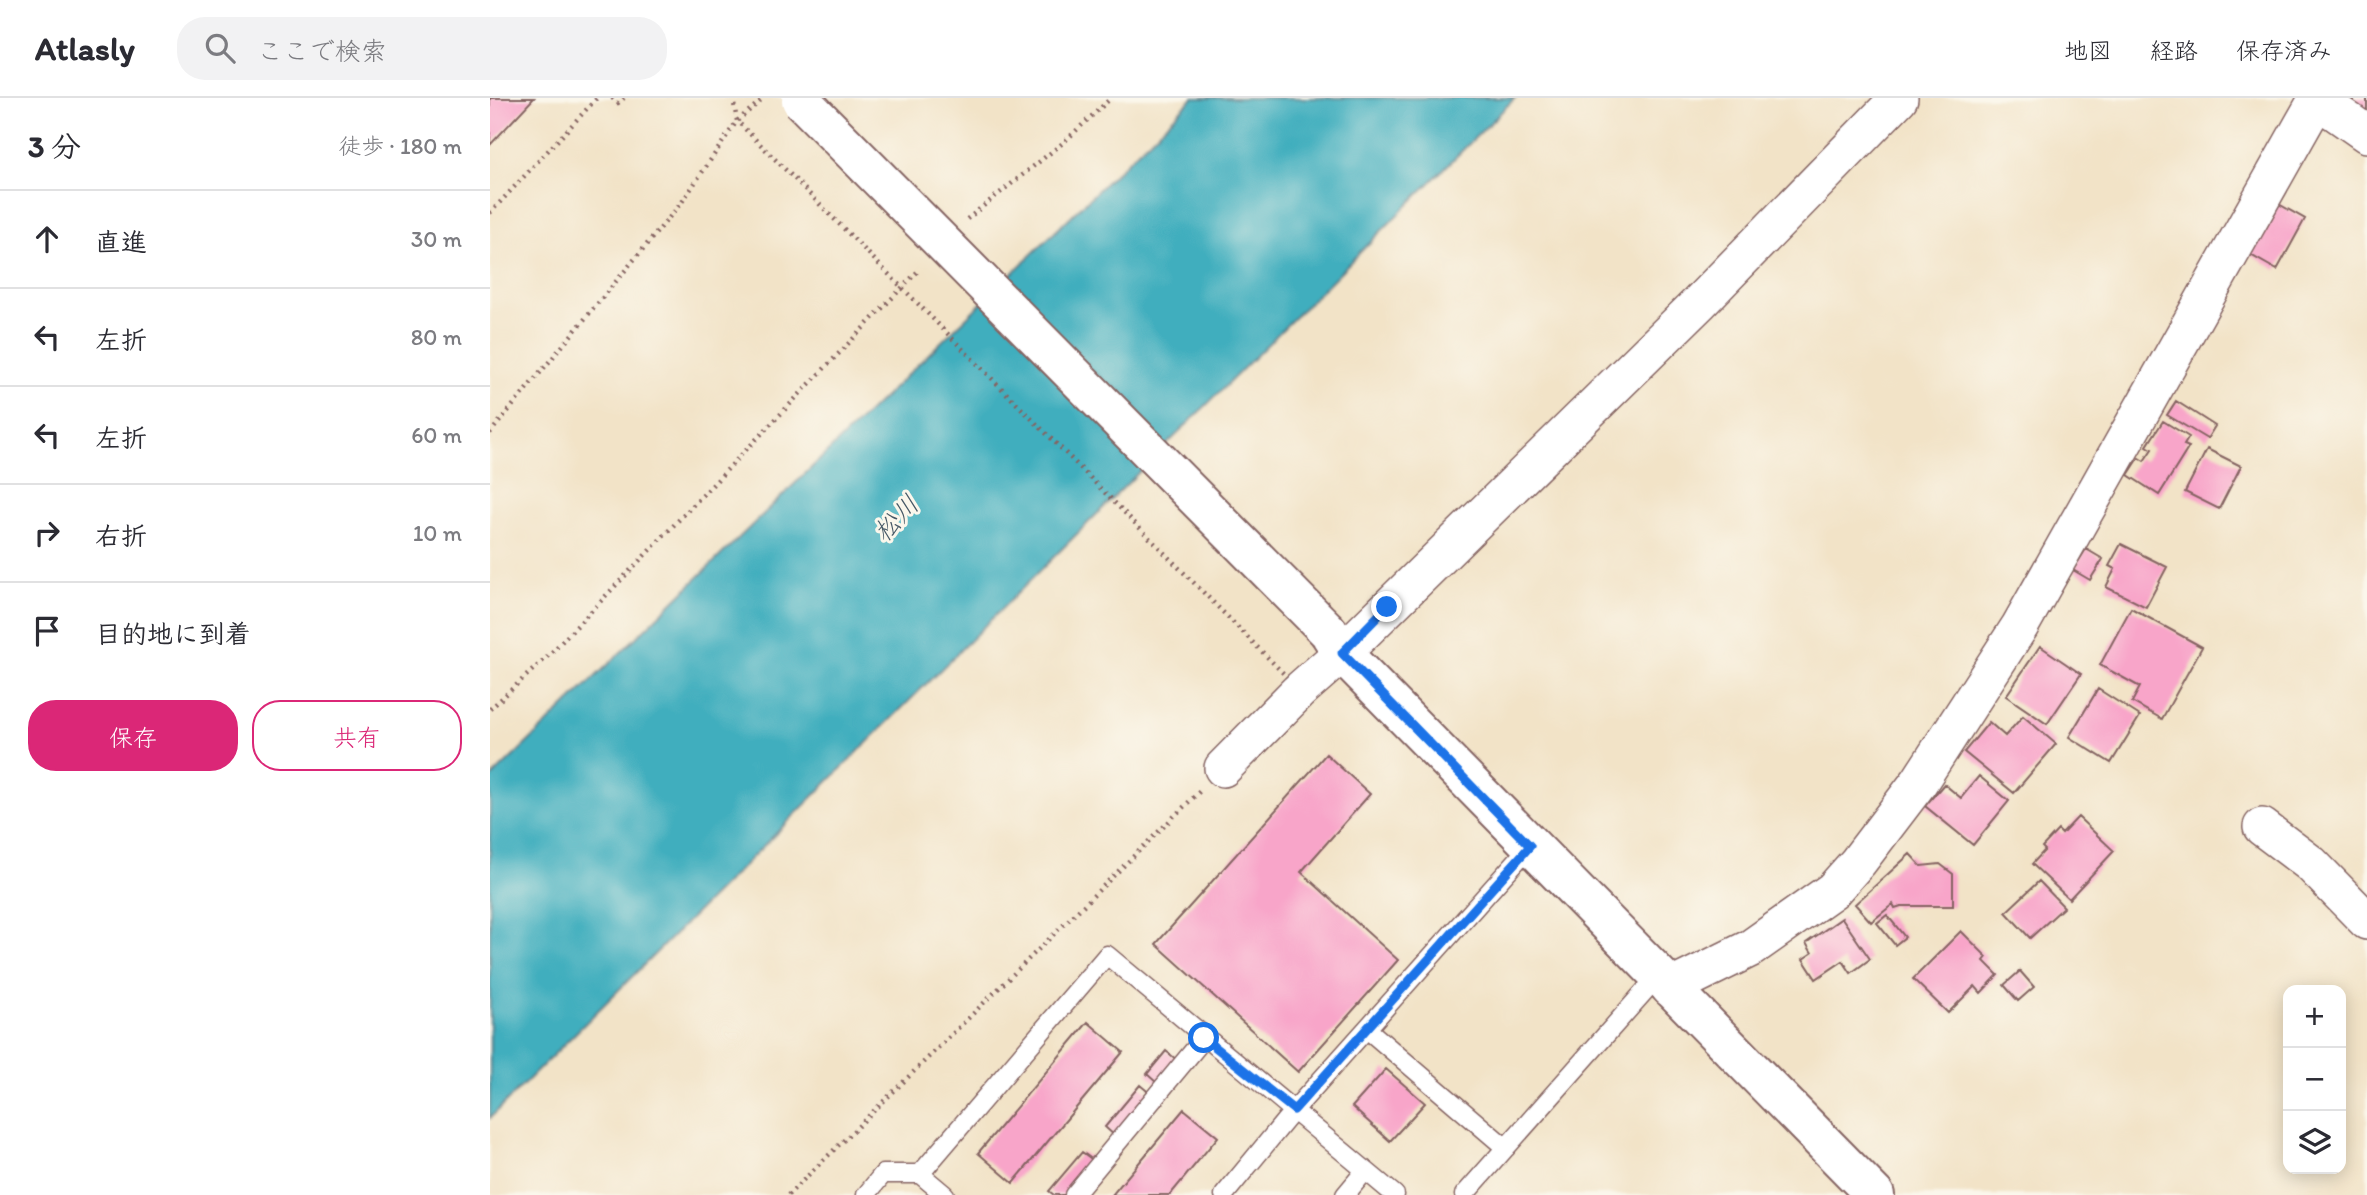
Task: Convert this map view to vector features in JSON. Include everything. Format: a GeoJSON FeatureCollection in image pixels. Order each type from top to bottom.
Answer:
{"type":"FeatureCollection","features":[{"type":"Feature","properties":{"kind":"street"},"geometry":{"type":"LineString","coordinates":[[1223,768],[1300,690],[1335,642],[1699,303],[1899,98]]}},
{"type":"Feature","properties":{"kind":"street"},"geometry":{"type":"LineString","coordinates":[[1664,982],[1751,948],[1833,890],[1858,862],[1919,782],[2020,626],[2318,98],[2367,134]]}},
{"type":"Feature","properties":{"kind":"street"},"geometry":{"type":"LineString","coordinates":[[800,99],[1875,1195]]}},
{"type":"Feature","properties":{"kind":"street"},"geometry":{"type":"LineString","coordinates":[[2262,827],[2311,864],[2367,922]]}},
{"type":"Feature","properties":{"kind":"lane"},"geometry":{"type":"LineString","coordinates":[[1224,1195],[1294,1110],[1530,846]]}},
{"type":"Feature","properties":{"kind":"lane"},"geometry":{"type":"LineString","coordinates":[[920,1174],[1107,956],[1395,1195]]}},
{"type":"Feature","properties":{"kind":"lane"},"geometry":{"type":"LineString","coordinates":[[1464,1195],[1664,982]]}},
{"type":"Feature","properties":{"kind":"lane"},"geometry":{"type":"LineString","coordinates":[[1367,1029],[1506,1148]]}},
{"type":"Feature","properties":{"kind":"lane"},"geometry":{"type":"LineString","coordinates":[[1074,1195],[1204,1038]]}},
{"type":"Feature","properties":{"kind":"lane"},"geometry":{"type":"LineString","coordinates":[[1345,1195],[1366,1171]]}},
{"type":"Feature","properties":{"kind":"lane"},"geometry":{"type":"LineString","coordinates":[[866,1195],[883,1174],[920,1174],[945,1195]]}},
{"type":"Feature","properties":{"kind":"path"},"geometry":{"type":"LineString","coordinates":[[490,213],[597,98]]}},
{"type":"Feature","properties":{"kind":"path"},"geometry":{"type":"LineString","coordinates":[[612,98],[618,103],[624,98]]}},
{"type":"Feature","properties":{"kind":"path"},"geometry":{"type":"LineString","coordinates":[[733,98],[737,121],[1287,677]]}},
{"type":"Feature","properties":{"kind":"path"},"geometry":{"type":"LineString","coordinates":[[490,433],[682,202],[737,121],[764,98]]}},
{"type":"Feature","properties":{"kind":"path"},"geometry":{"type":"LineString","coordinates":[[964,222],[1063,142],[1111,98]]}},
{"type":"Feature","properties":{"kind":"path"},"geometry":{"type":"LineString","coordinates":[[490,709],[556,648],[929,260]]}},
{"type":"Feature","properties":{"kind":"path"},"geometry":{"type":"LineString","coordinates":[[788,1195],[1223,768]]}},
{"type":"Feature","properties":{"kind":"water","name":"松川"},"geometry":{"type":"Polygon","coordinates":[[[1193,98],[1515,98],[490,1118],[490,779],[1193,98]]]}},
{"type":"Feature","properties":{"kind":"building"},"geometry":{"type":"Polygon","coordinates":[[[490,98],[534,98],[490,145],[490,98]]]}},
{"type":"Feature","properties":{"kind":"building"},"geometry":{"type":"Polygon","coordinates":[[[2354,98],[2367,98],[2367,114],[2351,105],[2354,98]]]}},
{"type":"Feature","properties":{"kind":"building"},"geometry":{"type":"Polygon","coordinates":[[[2277,203],[2305,219],[2277,270],[2249,254],[2277,203]]]}},
{"type":"Feature","properties":{"kind":"building"},"geometry":{"type":"Polygon","coordinates":[[[2176,401],[2215,426],[2207,439],[2167,415],[2176,401]]]}},
{"type":"Feature","properties":{"kind":"building"},"geometry":{"type":"Polygon","coordinates":[[[2163,421],[2189,437],[2184,445],[2189,447],[2159,495],[2128,475],[2139,458],[2144,461],[2152,449],[2147,446],[2163,421]]]}},
{"type":"Feature","properties":{"kind":"building"},"geometry":{"type":"Polygon","coordinates":[[[2207,449],[2241,466],[2219,509],[2185,492],[2207,449]]]}},
{"type":"Feature","properties":{"kind":"building"},"geometry":{"type":"Polygon","coordinates":[[[2121,544],[2167,567],[2146,607],[2106,587],[2115,569],[2109,566],[2121,544]]]}},
{"type":"Feature","properties":{"kind":"building"},"geometry":{"type":"Polygon","coordinates":[[[2086,549],[2103,559],[2090,580],[2073,570],[2086,549]]]}},
{"type":"Feature","properties":{"kind":"building"},"geometry":{"type":"Polygon","coordinates":[[[2131,608],[2202,647],[2162,719],[2132,702],[2140,687],[2100,665],[2131,608]]]}},
{"type":"Feature","properties":{"kind":"building"},"geometry":{"type":"Polygon","coordinates":[[[2040,646],[2081,674],[2047,724],[2006,696],[2040,646]]]}},
{"type":"Feature","properties":{"kind":"building"},"geometry":{"type":"Polygon","coordinates":[[[2098,689],[2140,716],[2111,763],[2069,737],[2098,689]]]}},
{"type":"Feature","properties":{"kind":"building"},"geometry":{"type":"Polygon","coordinates":[[[2023,716],[2056,744],[2014,793],[1964,752],[1989,722],[2005,736],[2023,716]]]}},
{"type":"Feature","properties":{"kind":"building"},"geometry":{"type":"Polygon","coordinates":[[[1326,754],[1370,794],[1301,872],[1398,960],[1298,1072],[1156,944],[1326,754]]]}},
{"type":"Feature","properties":{"kind":"building"},"geometry":{"type":"Polygon","coordinates":[[[1979,776],[2009,801],[1973,845],[1925,806],[1944,784],[1961,798],[1979,776]]]}},
{"type":"Feature","properties":{"kind":"building"},"geometry":{"type":"Polygon","coordinates":[[[2078,817],[2114,851],[2069,899],[2032,864],[2045,850],[2042,847],[2058,830],[2062,834],[2078,817]]]}},
{"type":"Feature","properties":{"kind":"building"},"geometry":{"type":"Polygon","coordinates":[[[1910,854],[1921,866],[1940,864],[1953,874],[1953,906],[1895,908],[1893,904],[1871,922],[1855,904],[1910,854]]]}},
{"type":"Feature","properties":{"kind":"building"},"geometry":{"type":"Polygon","coordinates":[[[2039,881],[2064,907],[2030,938],[2006,912],[2039,881]]]}},
{"type":"Feature","properties":{"kind":"building"},"geometry":{"type":"Polygon","coordinates":[[[1887,915],[1905,937],[1895,945],[1877,923],[1887,915]]]}},
{"type":"Feature","properties":{"kind":"building"},"geometry":{"type":"Polygon","coordinates":[[[1842,918],[1870,959],[1851,973],[1843,961],[1816,979],[1803,959],[1812,953],[1806,943],[1842,918]]]}},
{"type":"Feature","properties":{"kind":"building"},"geometry":{"type":"Polygon","coordinates":[[[1961,931],[1987,957],[1984,961],[1998,975],[1981,993],[1975,986],[1948,1013],[1913,979],[1961,931]]]}},
{"type":"Feature","properties":{"kind":"building"},"geometry":{"type":"Polygon","coordinates":[[[2020,971],[2034,987],[2018,1001],[2004,985],[2020,971]]]}},
{"type":"Feature","properties":{"kind":"building"},"geometry":{"type":"Polygon","coordinates":[[[1088,1022],[1123,1052],[1013,1183],[978,1153],[1088,1022]]]}},
{"type":"Feature","properties":{"kind":"building"},"geometry":{"type":"Polygon","coordinates":[[[1166,1051],[1177,1060],[1157,1083],[1147,1074],[1166,1051]]]}},
{"type":"Feature","properties":{"kind":"building"},"geometry":{"type":"Polygon","coordinates":[[[1386,1069],[1425,1103],[1390,1141],[1352,1107],[1386,1069]]]}},
{"type":"Feature","properties":{"kind":"building"},"geometry":{"type":"Polygon","coordinates":[[[1140,1085],[1152,1095],[1116,1137],[1105,1127],[1140,1085]]]}},
{"type":"Feature","properties":{"kind":"building"},"geometry":{"type":"Polygon","coordinates":[[[1184,1109],[1218,1137],[1170,1195],[1112,1195],[1184,1109]]]}},
{"type":"Feature","properties":{"kind":"building"},"geometry":{"type":"Polygon","coordinates":[[[1082,1152],[1094,1161],[1065,1195],[1054,1195],[1049,1191],[1082,1152]]]}},
{"type":"Feature","properties":{"kind":"route"},"geometry":{"type":"LineString","coordinates":[[1204,1038],[1294,1110],[1530,846],[1342,653],[1387,607]]}}]}
